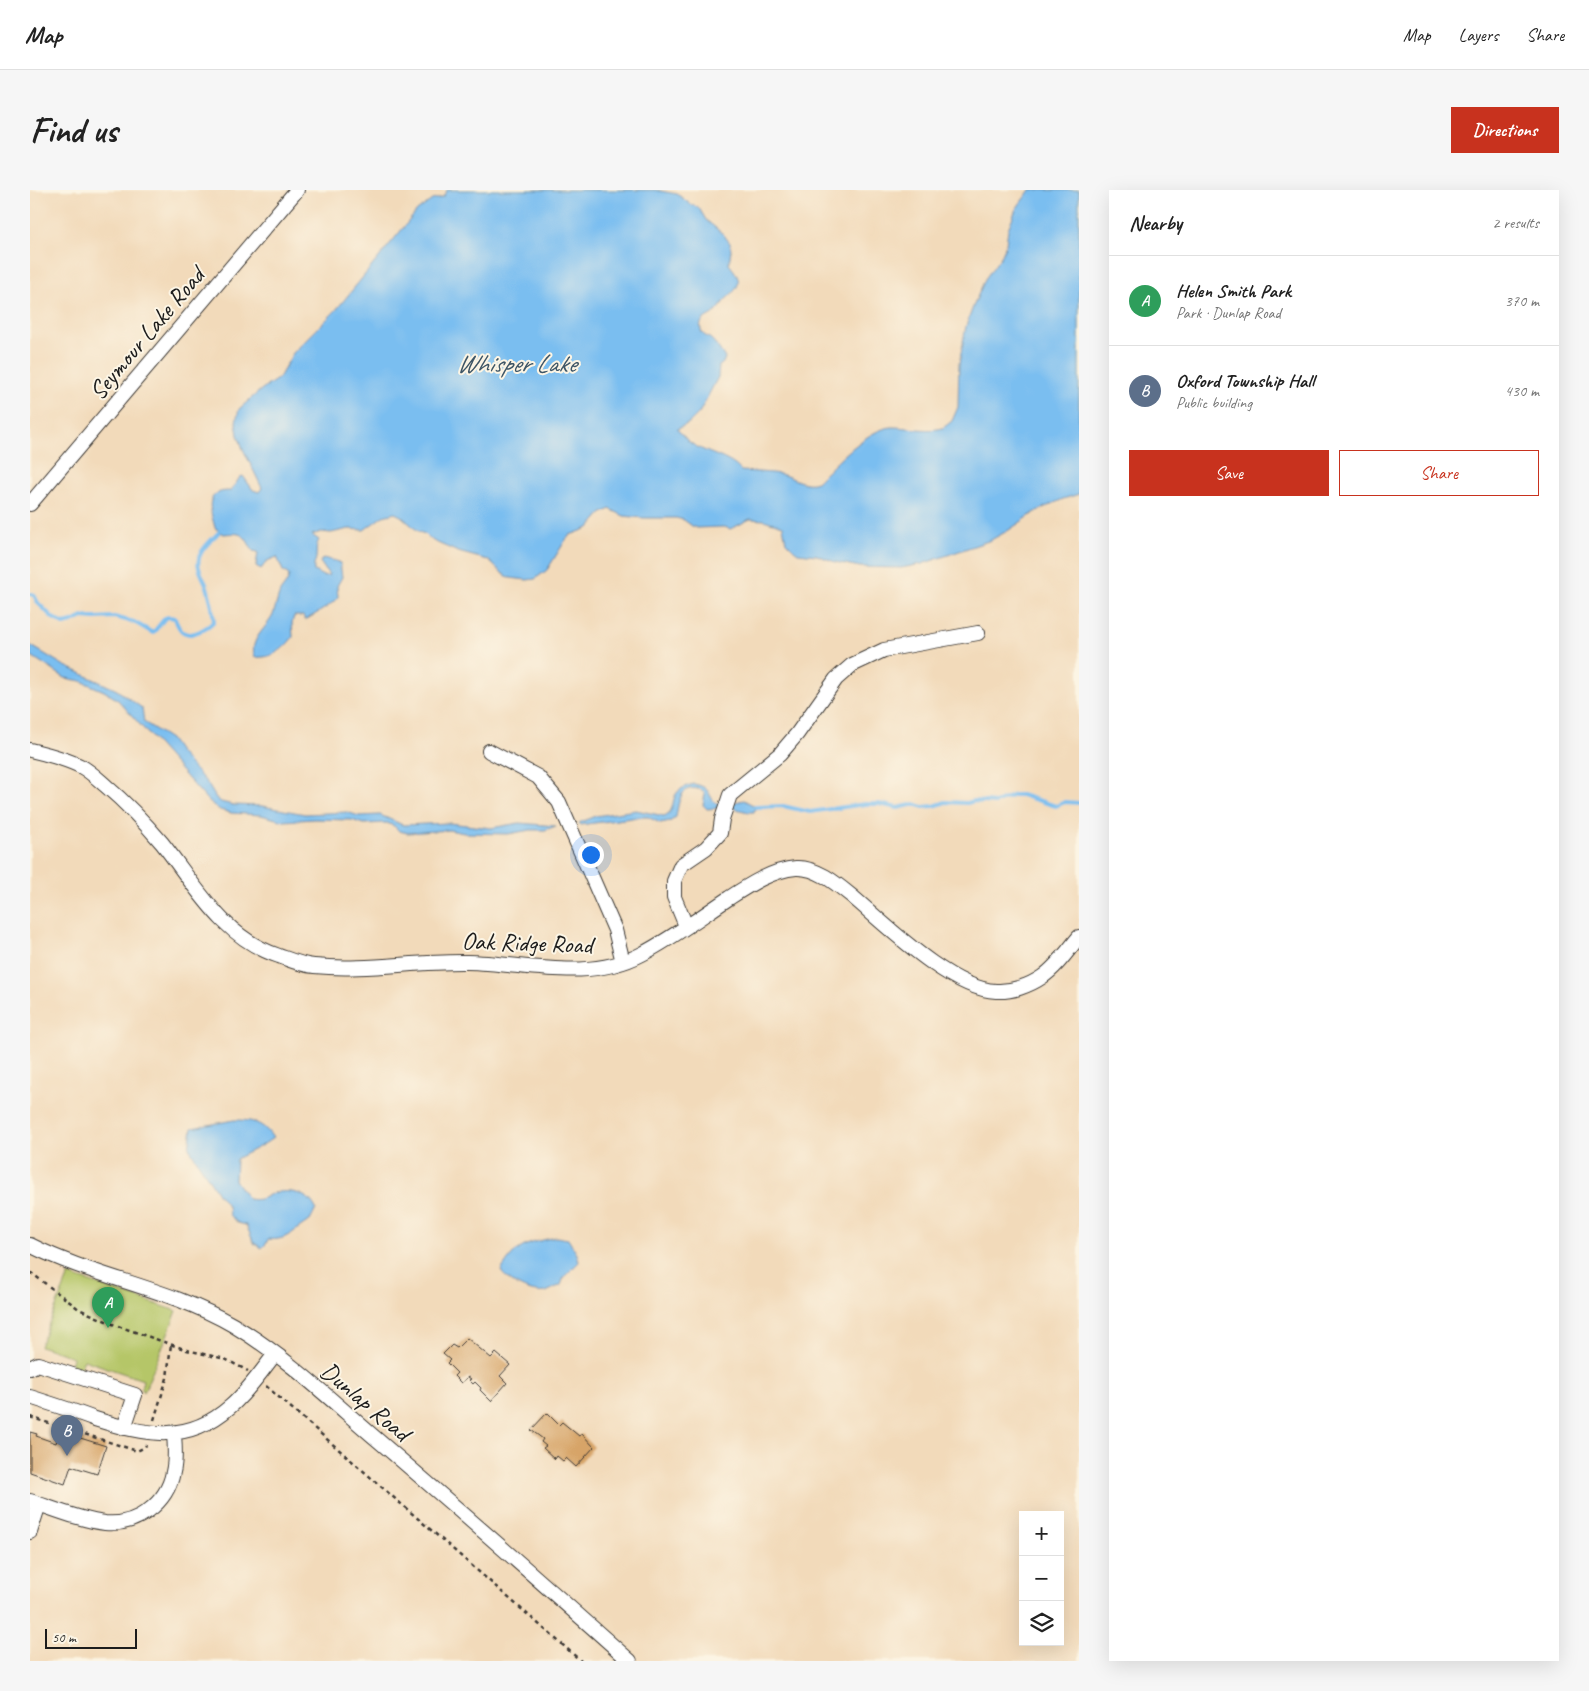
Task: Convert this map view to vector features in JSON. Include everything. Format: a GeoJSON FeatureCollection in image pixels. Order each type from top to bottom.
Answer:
{"type":"FeatureCollection","features":[{"type":"Feature","properties":{"kind":"street","name":"Seymour Lake Road"},"geometry":{"type":"LineString","coordinates":[[30,504],[297,190]]}},
{"type":"Feature","properties":{"kind":"street"},"geometry":{"type":"LineString","coordinates":[[686,926],[674,897],[674,881],[681,865],[706,848],[720,833],[730,795],[780,754],[797,734],[836,679],[852,665],[884,650],[978,633]]}},
{"type":"Feature","properties":{"kind":"street","name":"Oak Ridge Road"},"geometry":{"type":"LineString","coordinates":[[30,750],[50,755],[83,768],[116,795],[162,844],[203,899],[228,927],[249,942],[276,955],[312,966],[370,967],[467,962],[580,970],[607,967],[641,955],[743,889],[775,872],[798,868],[814,872],[832,880],[919,952],[957,979],[995,992],[1028,985],[1044,976],[1079,936]]}},
{"type":"Feature","properties":{"kind":"street"},"geometry":{"type":"LineString","coordinates":[[489,751],[538,777],[559,802],[615,930],[623,962]]}},
{"type":"Feature","properties":{"kind":"street","name":"Dunlap Road"},"geometry":{"type":"LineString","coordinates":[[30,1245],[74,1264],[167,1295],[204,1310],[245,1332],[275,1354],[481,1529],[630,1661]]}},
{"type":"Feature","properties":{"kind":"street"},"geometry":{"type":"LineString","coordinates":[[30,1397],[124,1428],[149,1433],[174,1434],[200,1426],[216,1418],[231,1407],[275,1354]]}},
{"type":"Feature","properties":{"kind":"street"},"geometry":{"type":"LineString","coordinates":[[30,1368],[38,1364],[135,1395],[124,1428]]}},
{"type":"Feature","properties":{"kind":"street"},"geometry":{"type":"LineString","coordinates":[[30,1532],[35,1503],[106,1523],[122,1522],[144,1513],[157,1504],[169,1486],[174,1466],[174,1434]]}},
{"type":"Feature","properties":{"kind":"path"},"geometry":{"type":"LineString","coordinates":[[30,1272],[79,1309],[115,1325],[198,1354],[225,1359],[247,1370]]}},
{"type":"Feature","properties":{"kind":"path"},"geometry":{"type":"LineString","coordinates":[[151,1427],[167,1378],[171,1344]]}},
{"type":"Feature","properties":{"kind":"path"},"geometry":{"type":"LineString","coordinates":[[265,1384],[581,1661]]}},
{"type":"Feature","properties":{"kind":"path"},"geometry":{"type":"LineString","coordinates":[[30,1416],[64,1428],[67,1420],[77,1424],[75,1431],[137,1451],[145,1447],[147,1440]]}},
{"type":"Feature","properties":{"kind":"green space"},"geometry":{"type":"Polygon","coordinates":[[[69,1275],[177,1311],[144,1392],[141,1388],[143,1380],[84,1360],[80,1369],[72,1368],[73,1357],[40,1346],[69,1275]]]}},
{"type":"Feature","properties":{"kind":"water","name":"Whisper Lake"},"geometry":{"type":"Polygon","coordinates":[[[447,190],[655,190],[677,194],[699,208],[706,220],[723,234],[730,243],[729,264],[738,278],[738,282],[735,290],[718,310],[705,318],[701,323],[703,334],[714,342],[725,358],[719,366],[718,377],[699,413],[689,423],[677,429],[694,445],[730,462],[741,471],[780,474],[799,481],[812,483],[817,482],[852,448],[882,429],[892,427],[938,429],[943,428],[952,421],[958,407],[959,364],[966,326],[985,279],[1002,255],[1008,229],[1016,209],[1030,190],[1079,190],[1079,494],[1037,511],[991,540],[922,564],[901,568],[860,567],[835,562],[817,555],[798,553],[786,542],[783,526],[764,520],[750,519],[731,529],[724,527],[696,528],[684,520],[676,518],[624,516],[610,509],[601,514],[589,528],[570,535],[547,570],[535,579],[527,580],[510,578],[488,560],[458,552],[433,541],[395,513],[383,516],[364,530],[349,529],[331,533],[321,532],[312,535],[319,540],[314,571],[323,576],[329,575],[320,562],[323,558],[340,563],[342,577],[337,586],[338,597],[327,607],[305,620],[303,616],[294,616],[292,623],[293,637],[286,645],[272,655],[255,657],[254,645],[256,640],[273,615],[280,592],[287,582],[289,575],[283,571],[277,557],[267,561],[261,569],[256,566],[258,552],[253,551],[243,536],[240,534],[224,534],[215,528],[210,509],[211,500],[214,496],[221,492],[231,491],[240,477],[243,476],[253,490],[259,492],[262,488],[238,435],[236,422],[239,409],[262,389],[279,378],[293,353],[336,310],[417,211],[432,200],[443,197],[447,190]]]}},
{"type":"Feature","properties":{"kind":"water"},"geometry":{"type":"Polygon","coordinates":[[[30,645],[63,665],[117,690],[142,708],[144,722],[170,739],[221,802],[233,805],[262,806],[305,814],[347,812],[359,816],[380,815],[403,825],[449,823],[491,828],[519,823],[556,826],[545,830],[530,830],[508,834],[464,833],[449,830],[408,833],[399,831],[387,823],[363,824],[352,820],[314,819],[284,821],[261,815],[231,813],[220,810],[209,802],[118,700],[104,691],[81,681],[65,678],[30,655],[30,645]]]}},
{"type":"Feature","properties":{"kind":"water"},"geometry":{"type":"Polygon","coordinates":[[[694,784],[706,789],[716,804],[744,800],[753,805],[754,812],[729,807],[707,809],[703,805],[705,794],[702,790],[695,788],[685,791],[682,795],[676,817],[671,821],[660,823],[648,817],[639,817],[580,825],[579,823],[595,816],[636,810],[664,816],[669,813],[675,795],[685,787],[694,784]]]}},
{"type":"Feature","properties":{"kind":"water"},"geometry":{"type":"Polygon","coordinates":[[[234,1120],[257,1123],[265,1128],[273,1138],[236,1159],[235,1180],[248,1199],[254,1200],[275,1193],[290,1192],[306,1197],[316,1209],[310,1221],[291,1234],[281,1238],[268,1239],[262,1248],[254,1243],[246,1225],[238,1223],[229,1215],[228,1206],[189,1148],[192,1128],[234,1120]]]}},
{"type":"Feature","properties":{"kind":"water"},"geometry":{"type":"Polygon","coordinates":[[[556,1237],[568,1239],[577,1254],[579,1262],[564,1277],[561,1285],[546,1292],[534,1292],[515,1284],[501,1271],[512,1255],[518,1250],[537,1241],[556,1237]]]}},
{"type":"Feature","properties":{"kind":"building"},"geometry":{"type":"Polygon","coordinates":[[[467,1338],[491,1358],[496,1353],[510,1365],[500,1376],[507,1383],[491,1401],[480,1390],[481,1388],[475,1382],[473,1384],[468,1377],[461,1383],[454,1376],[457,1373],[447,1363],[450,1360],[443,1354],[452,1345],[457,1348],[467,1338]]]}},
{"type":"Feature","properties":{"kind":"building"},"geometry":{"type":"Polygon","coordinates":[[[547,1413],[559,1425],[562,1422],[579,1436],[582,1434],[594,1447],[576,1467],[566,1458],[563,1461],[557,1456],[555,1459],[543,1448],[546,1446],[541,1442],[543,1439],[531,1430],[547,1413]]]}},
{"type":"Feature","properties":{"kind":"building"},"geometry":{"type":"Polygon","coordinates":[[[30,1432],[56,1443],[59,1434],[76,1439],[77,1437],[106,1446],[97,1474],[71,1466],[65,1484],[30,1472],[30,1432]]]}},
{"type":"Feature","properties":{"kind":"waterway"},"geometry":{"type":"LineString","coordinates":[[30,594],[34,595],[38,603],[53,618],[64,624],[83,617],[114,617],[134,622],[153,633],[165,618],[169,617],[175,618],[181,630],[187,634],[195,633],[214,621],[207,585],[200,572],[198,563],[203,550],[219,532]]}},
{"type":"Feature","properties":{"kind":"waterway"},"geometry":{"type":"LineString","coordinates":[[755,807],[783,806],[810,812],[865,804],[879,804],[898,808],[915,804],[923,807],[946,802],[967,803],[974,801],[995,803],[1014,795],[1021,795],[1056,806],[1065,802],[1079,803]]}},
{"type":"Feature","properties":{"kind":"place","name":"Helen Smith Park"},"geometry":{"type":"Point","coordinates":[108,1328]}},
{"type":"Feature","properties":{"kind":"place","name":"Oxford Township Hall"},"geometry":{"type":"Point","coordinates":[67,1456]}}]}
